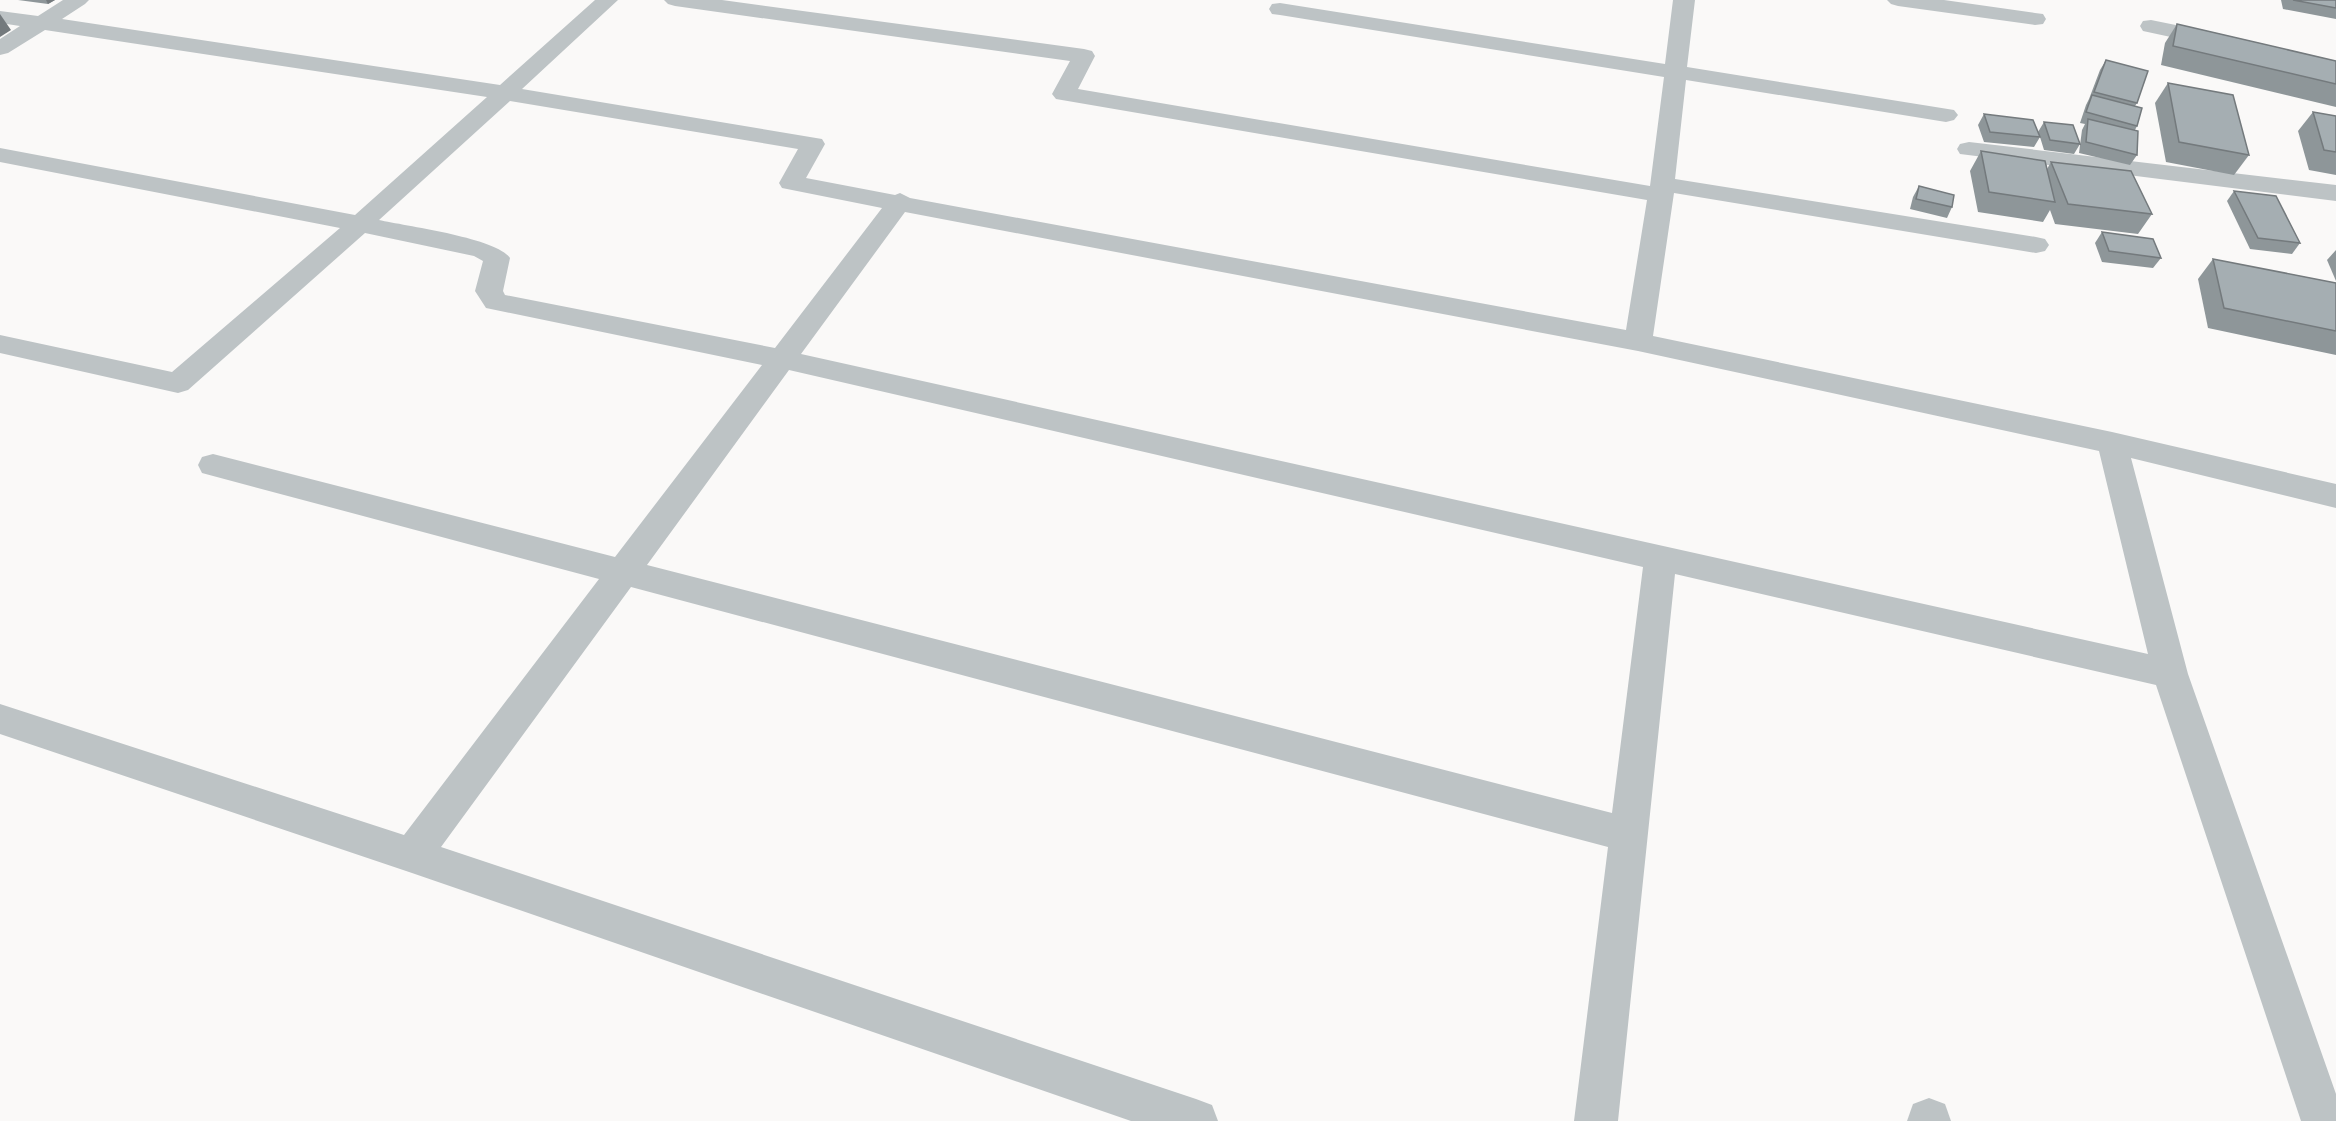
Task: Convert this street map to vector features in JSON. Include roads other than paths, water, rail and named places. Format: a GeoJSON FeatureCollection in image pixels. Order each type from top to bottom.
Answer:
{"type":"FeatureCollection","features":[{"type":"Feature","properties":{"kind":"street"},"geometry":{"type":"LineString","coordinates":[[0,48],[78,0]]}},
{"type":"Feature","properties":{"kind":"street"},"geometry":{"type":"LineString","coordinates":[[0,344],[178,383],[360,224],[607,0]]}},
{"type":"Feature","properties":{"kind":"street"},"geometry":{"type":"LineString","coordinates":[[675,0],[1084,56],[1064,94],[1661,189],[2036,245]]}},
{"type":"Feature","properties":{"kind":"street"},"geometry":{"type":"LineString","coordinates":[[1638,342],[1661,189],[1684,0]]}},
{"type":"Feature","properties":{"kind":"street"},"geometry":{"type":"LineString","coordinates":[[1898,0],[2035,19]]}},
{"type":"Feature","properties":{"kind":"street"},"geometry":{"type":"LineString","coordinates":[[1280,9],[1675,70],[1946,115]]}},
{"type":"Feature","properties":{"kind":"street"},"geometry":{"type":"LineString","coordinates":[[0,17],[506,93],[813,144],[791,183],[900,201],[1638,342],[2112,443],[2336,496]]}},
{"type":"Feature","properties":{"kind":"street"},"geometry":{"type":"LineString","coordinates":[[2151,26],[2232,43]]}},
{"type":"Feature","properties":{"kind":"street"},"geometry":{"type":"LineString","coordinates":[[1969,149],[2336,193]]}},
{"type":"Feature","properties":{"kind":"street"},"geometry":{"type":"LineString","coordinates":[[0,155],[360,224],[482,250],[497,258],[489,291],[496,302],[782,358],[2170,674]]}},
{"type":"Feature","properties":{"kind":"street"},"geometry":{"type":"LineString","coordinates":[[412,855],[900,201]]}},
{"type":"Feature","properties":{"kind":"street"},"geometry":{"type":"LineString","coordinates":[[2112,443],[2170,674],[2323,1121]]}},
{"type":"Feature","properties":{"kind":"street"},"geometry":{"type":"LineString","coordinates":[[213,465],[1628,835]]}},
{"type":"Feature","properties":{"kind":"street"},"geometry":{"type":"LineString","coordinates":[[1596,1121],[1659,559]]}},
{"type":"Feature","properties":{"kind":"street"},"geometry":{"type":"LineString","coordinates":[[0,719],[412,855],[1196,1121]]}}]}
